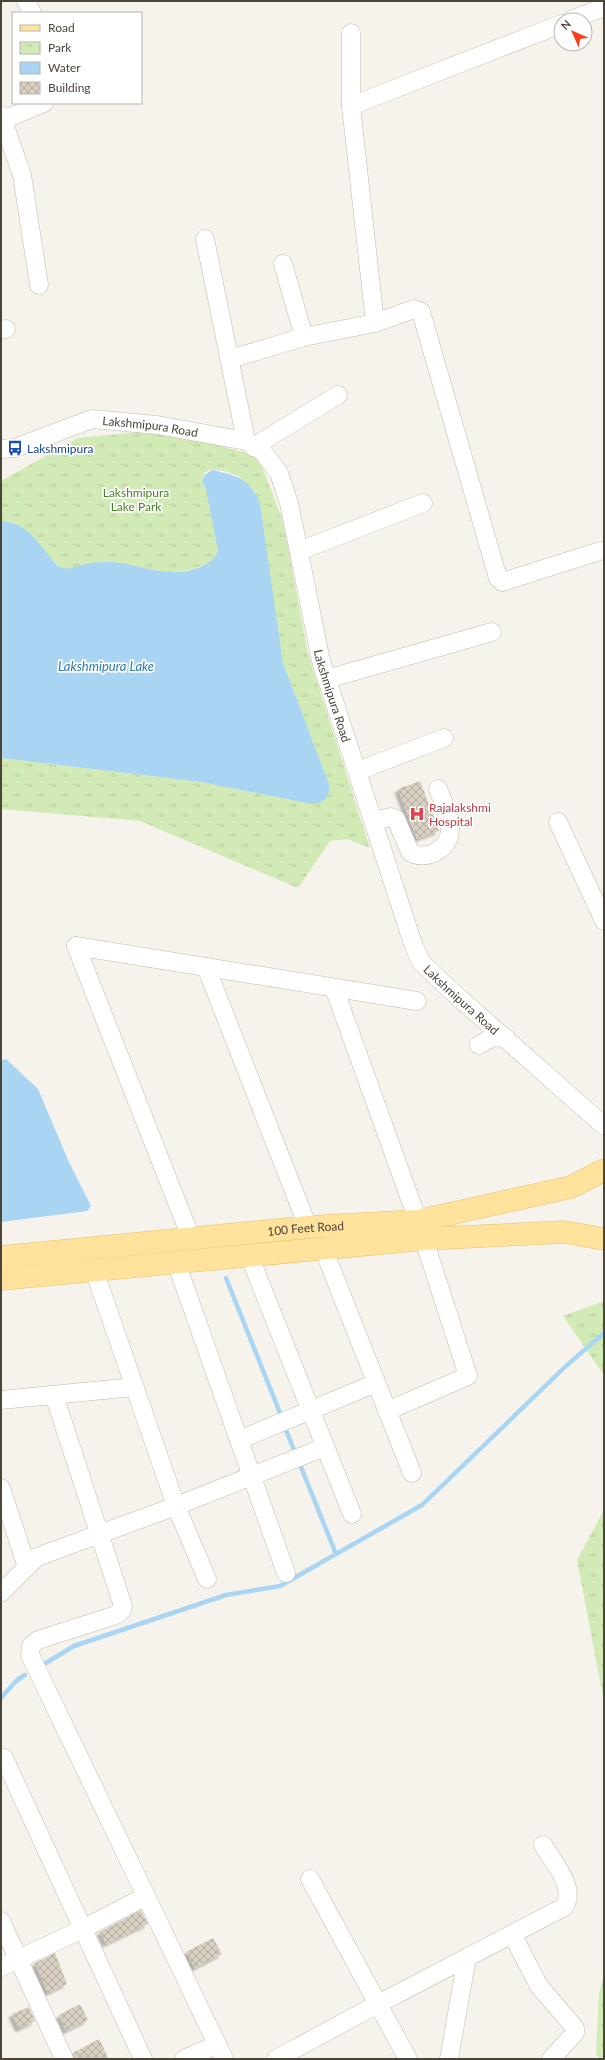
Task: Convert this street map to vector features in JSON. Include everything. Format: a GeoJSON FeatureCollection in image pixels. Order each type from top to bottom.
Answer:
{"type":"FeatureCollection","features":[{"type":"Feature","properties":{"kind":"main road","name":"100 Feet Road"},"geometry":{"type":"LineString","coordinates":[[1,1279],[323,1248],[421,1230],[571,1187],[604,1170]]}},
{"type":"Feature","properties":{"kind":"main road","name":"100 Feet Road"},"geometry":{"type":"LineString","coordinates":[[1,1257],[308,1227],[564,1232],[604,1238]]}},
{"type":"Feature","properties":{"kind":"street"},"geometry":{"type":"LineString","coordinates":[[26,1],[32,12]]}},
{"type":"Feature","properties":{"kind":"street"},"geometry":{"type":"LineString","coordinates":[[591,12],[604,7]]}},
{"type":"Feature","properties":{"kind":"street"},"geometry":{"type":"LineString","coordinates":[[351,106],[553,27]]}},
{"type":"Feature","properties":{"kind":"street"},"geometry":{"type":"LineString","coordinates":[[351,33],[351,106],[375,323]]}},
{"type":"Feature","properties":{"kind":"street"},"geometry":{"type":"LineString","coordinates":[[39,285],[22,176],[2,118],[41,104]]}},
{"type":"Feature","properties":{"kind":"street"},"geometry":{"type":"LineString","coordinates":[[206,239],[230,359],[250,444],[338,395]]}},
{"type":"Feature","properties":{"kind":"street"},"geometry":{"type":"LineString","coordinates":[[283,264],[304,338]]}},
{"type":"Feature","properties":{"kind":"street"},"geometry":{"type":"LineString","coordinates":[[230,359],[304,338],[375,323],[414,309],[421,312],[498,578],[502,582],[600,551]]}},
{"type":"Feature","properties":{"kind":"street","name":"Lakshmipura Road"},"geometry":{"type":"LineString","coordinates":[[3,451],[92,420],[158,425],[250,444],[263,452],[279,472],[289,503],[321,660],[358,771],[412,944],[421,962],[447,987],[604,1126]]}},
{"type":"Feature","properties":{"kind":"street"},"geometry":{"type":"LineString","coordinates":[[299,551],[423,503]]}},
{"type":"Feature","properties":{"kind":"street"},"geometry":{"type":"LineString","coordinates":[[327,679],[492,632]]}},
{"type":"Feature","properties":{"kind":"street"},"geometry":{"type":"LineString","coordinates":[[358,771],[444,738]]}},
{"type":"Feature","properties":{"kind":"street"},"geometry":{"type":"LineString","coordinates":[[374,821],[391,817],[396,819],[410,852],[414,855],[425,856],[438,851],[449,838],[451,826],[438,789]]}},
{"type":"Feature","properties":{"kind":"street"},"geometry":{"type":"LineString","coordinates":[[558,822],[604,921]]}},
{"type":"Feature","properties":{"kind":"street"},"geometry":{"type":"LineString","coordinates":[[191,1238],[76,946],[417,1001]]}},
{"type":"Feature","properties":{"kind":"street"},"geometry":{"type":"LineString","coordinates":[[206,966],[308,1227]]}},
{"type":"Feature","properties":{"kind":"street"},"geometry":{"type":"LineString","coordinates":[[334,988],[421,1230],[468,1376],[387,1411]]}},
{"type":"Feature","properties":{"kind":"street"},"geometry":{"type":"LineString","coordinates":[[479,1045],[493,1037],[506,1038]]}},
{"type":"Feature","properties":{"kind":"street"},"geometry":{"type":"LineString","coordinates":[[323,1248],[412,1474]]}},
{"type":"Feature","properties":{"kind":"street"},"geometry":{"type":"LineString","coordinates":[[249,1255],[352,1514]]}},
{"type":"Feature","properties":{"kind":"street"},"geometry":{"type":"LineString","coordinates":[[176,1262],[286,1573]]}},
{"type":"Feature","properties":{"kind":"street"},"geometry":{"type":"LineString","coordinates":[[94,1270],[176,1506],[207,1579]]}},
{"type":"Feature","properties":{"kind":"street"},"geometry":{"type":"LineString","coordinates":[[239,1440],[376,1383]]}},
{"type":"Feature","properties":{"kind":"street"},"geometry":{"type":"LineString","coordinates":[[1,1400],[134,1387]]}},
{"type":"Feature","properties":{"kind":"street"},"geometry":{"type":"LineString","coordinates":[[54,1395],[122,1603],[122,1610],[116,1615],[38,1640],[31,1646],[30,1655],[220,2052],[184,2059]]}},
{"type":"Feature","properties":{"kind":"street"},"geometry":{"type":"LineString","coordinates":[[1,1593],[37,1558],[99,1533],[176,1506],[325,1447]]}},
{"type":"Feature","properties":{"kind":"street"},"geometry":{"type":"LineString","coordinates":[[1,1488],[27,1567]]}},
{"type":"Feature","properties":{"kind":"street"},"geometry":{"type":"LineString","coordinates":[[4,1758],[144,2059]]}},
{"type":"Feature","properties":{"kind":"street"},"geometry":{"type":"LineString","coordinates":[[276,2059],[564,1907],[569,1895],[567,1886],[543,1845]]}},
{"type":"Feature","properties":{"kind":"street"},"geometry":{"type":"LineString","coordinates":[[310,1880],[408,2059]]}},
{"type":"Feature","properties":{"kind":"street"},"geometry":{"type":"LineString","coordinates":[[1,1967],[83,1929],[146,1896]]}},
{"type":"Feature","properties":{"kind":"street"},"geometry":{"type":"LineString","coordinates":[[1,1921],[64,2059]]}},
{"type":"Feature","properties":{"kind":"street"},"geometry":{"type":"LineString","coordinates":[[512,1934],[539,1986],[575,2028],[575,2033],[551,2059]]}},
{"type":"Feature","properties":{"kind":"street"},"geometry":{"type":"LineString","coordinates":[[449,2059],[467,1957]]}},
{"type":"Feature","properties":{"kind":"green space","name":"Lakshmipura Lake Park"},"geometry":{"type":"Polygon","coordinates":[[[159,430],[258,456],[283,521],[308,654],[370,848],[347,839],[330,841],[298,888],[140,821],[1,809],[1,758],[201,782],[312,804],[323,802],[329,793],[329,784],[283,663],[256,494],[242,479],[236,475],[217,470],[208,471],[203,475],[202,481],[206,489],[218,546],[217,556],[203,565],[189,570],[175,572],[162,571],[119,563],[104,562],[66,569],[61,568],[15,523],[1,522],[1,481],[78,438],[159,430]]]}},
{"type":"Feature","properties":{"kind":"green space"},"geometry":{"type":"Polygon","coordinates":[[[604,1301],[604,1375],[563,1316],[604,1301]]]}},
{"type":"Feature","properties":{"kind":"green space"},"geometry":{"type":"Polygon","coordinates":[[[604,1510],[604,1702],[577,1560],[604,1510]]]}},
{"type":"Feature","properties":{"kind":"green space"},"geometry":{"type":"Polygon","coordinates":[[[604,1975],[604,2059],[599,2059],[596,2053],[599,1994],[604,1975]]]}},
{"type":"Feature","properties":{"kind":"water","name":"Lakshmipura Lake"},"geometry":{"type":"Polygon","coordinates":[[[213,470],[236,476],[241,479],[251,487],[260,503],[283,663],[329,784],[328,796],[320,803],[312,804],[201,782],[1,758],[1,522],[10,522],[19,525],[26,530],[58,566],[62,568],[74,568],[93,563],[114,562],[172,572],[195,569],[210,561],[215,557],[218,551],[206,489],[202,482],[204,475],[213,470]]]}},
{"type":"Feature","properties":{"kind":"water"},"geometry":{"type":"Polygon","coordinates":[[[6,1059],[38,1089],[68,1160],[91,1206],[87,1211],[1,1222],[1,1060],[6,1059]]]}},
{"type":"Feature","properties":{"kind":"building"},"geometry":{"type":"Polygon","coordinates":[[[420,781],[439,831],[417,839],[398,789],[420,781]]]}},
{"type":"Feature","properties":{"kind":"building"},"geometry":{"type":"Polygon","coordinates":[[[141,1910],[148,1924],[106,1944],[100,1932],[141,1910]]]}},
{"type":"Feature","properties":{"kind":"building"},"geometry":{"type":"Polygon","coordinates":[[[213,1938],[222,1954],[195,1968],[186,1952],[213,1938]]]}},
{"type":"Feature","properties":{"kind":"building"},"geometry":{"type":"Polygon","coordinates":[[[55,1953],[67,1984],[48,1993],[35,1963],[55,1953]]]}},
{"type":"Feature","properties":{"kind":"building"},"geometry":{"type":"Polygon","coordinates":[[[80,2004],[88,2020],[66,2031],[59,2015],[80,2004]]]}},
{"type":"Feature","properties":{"kind":"building"},"geometry":{"type":"Polygon","coordinates":[[[29,2007],[35,2021],[19,2029],[12,2014],[29,2007]]]}},
{"type":"Feature","properties":{"kind":"building"},"geometry":{"type":"Polygon","coordinates":[[[99,2039],[109,2059],[74,2059],[73,2053],[99,2039]]]}},
{"type":"Feature","properties":{"kind":"waterway"},"geometry":{"type":"LineString","coordinates":[[226,1278],[282,1418]]}},
{"type":"Feature","properties":{"kind":"waterway"},"geometry":{"type":"LineString","coordinates":[[46,1663],[74,1646],[226,1595],[280,1586],[422,1505],[566,1366],[604,1333]]}},
{"type":"Feature","properties":{"kind":"waterway"},"geometry":{"type":"LineString","coordinates":[[284,1425],[296,1455]]}},
{"type":"Feature","properties":{"kind":"waterway"},"geometry":{"type":"LineString","coordinates":[[299,1462],[336,1554]]}},
{"type":"Feature","properties":{"kind":"waterway"},"geometry":{"type":"LineString","coordinates":[[1,1698],[17,1680],[25,1675]]}},
{"type":"Feature","properties":{"kind":"place","name":"Lakshmipura"},"geometry":{"type":"Point","coordinates":[15,448]}},
{"type":"Feature","properties":{"kind":"place","name":"Rajalakshmi Hospital"},"geometry":{"type":"Point","coordinates":[417,814]}}]}
